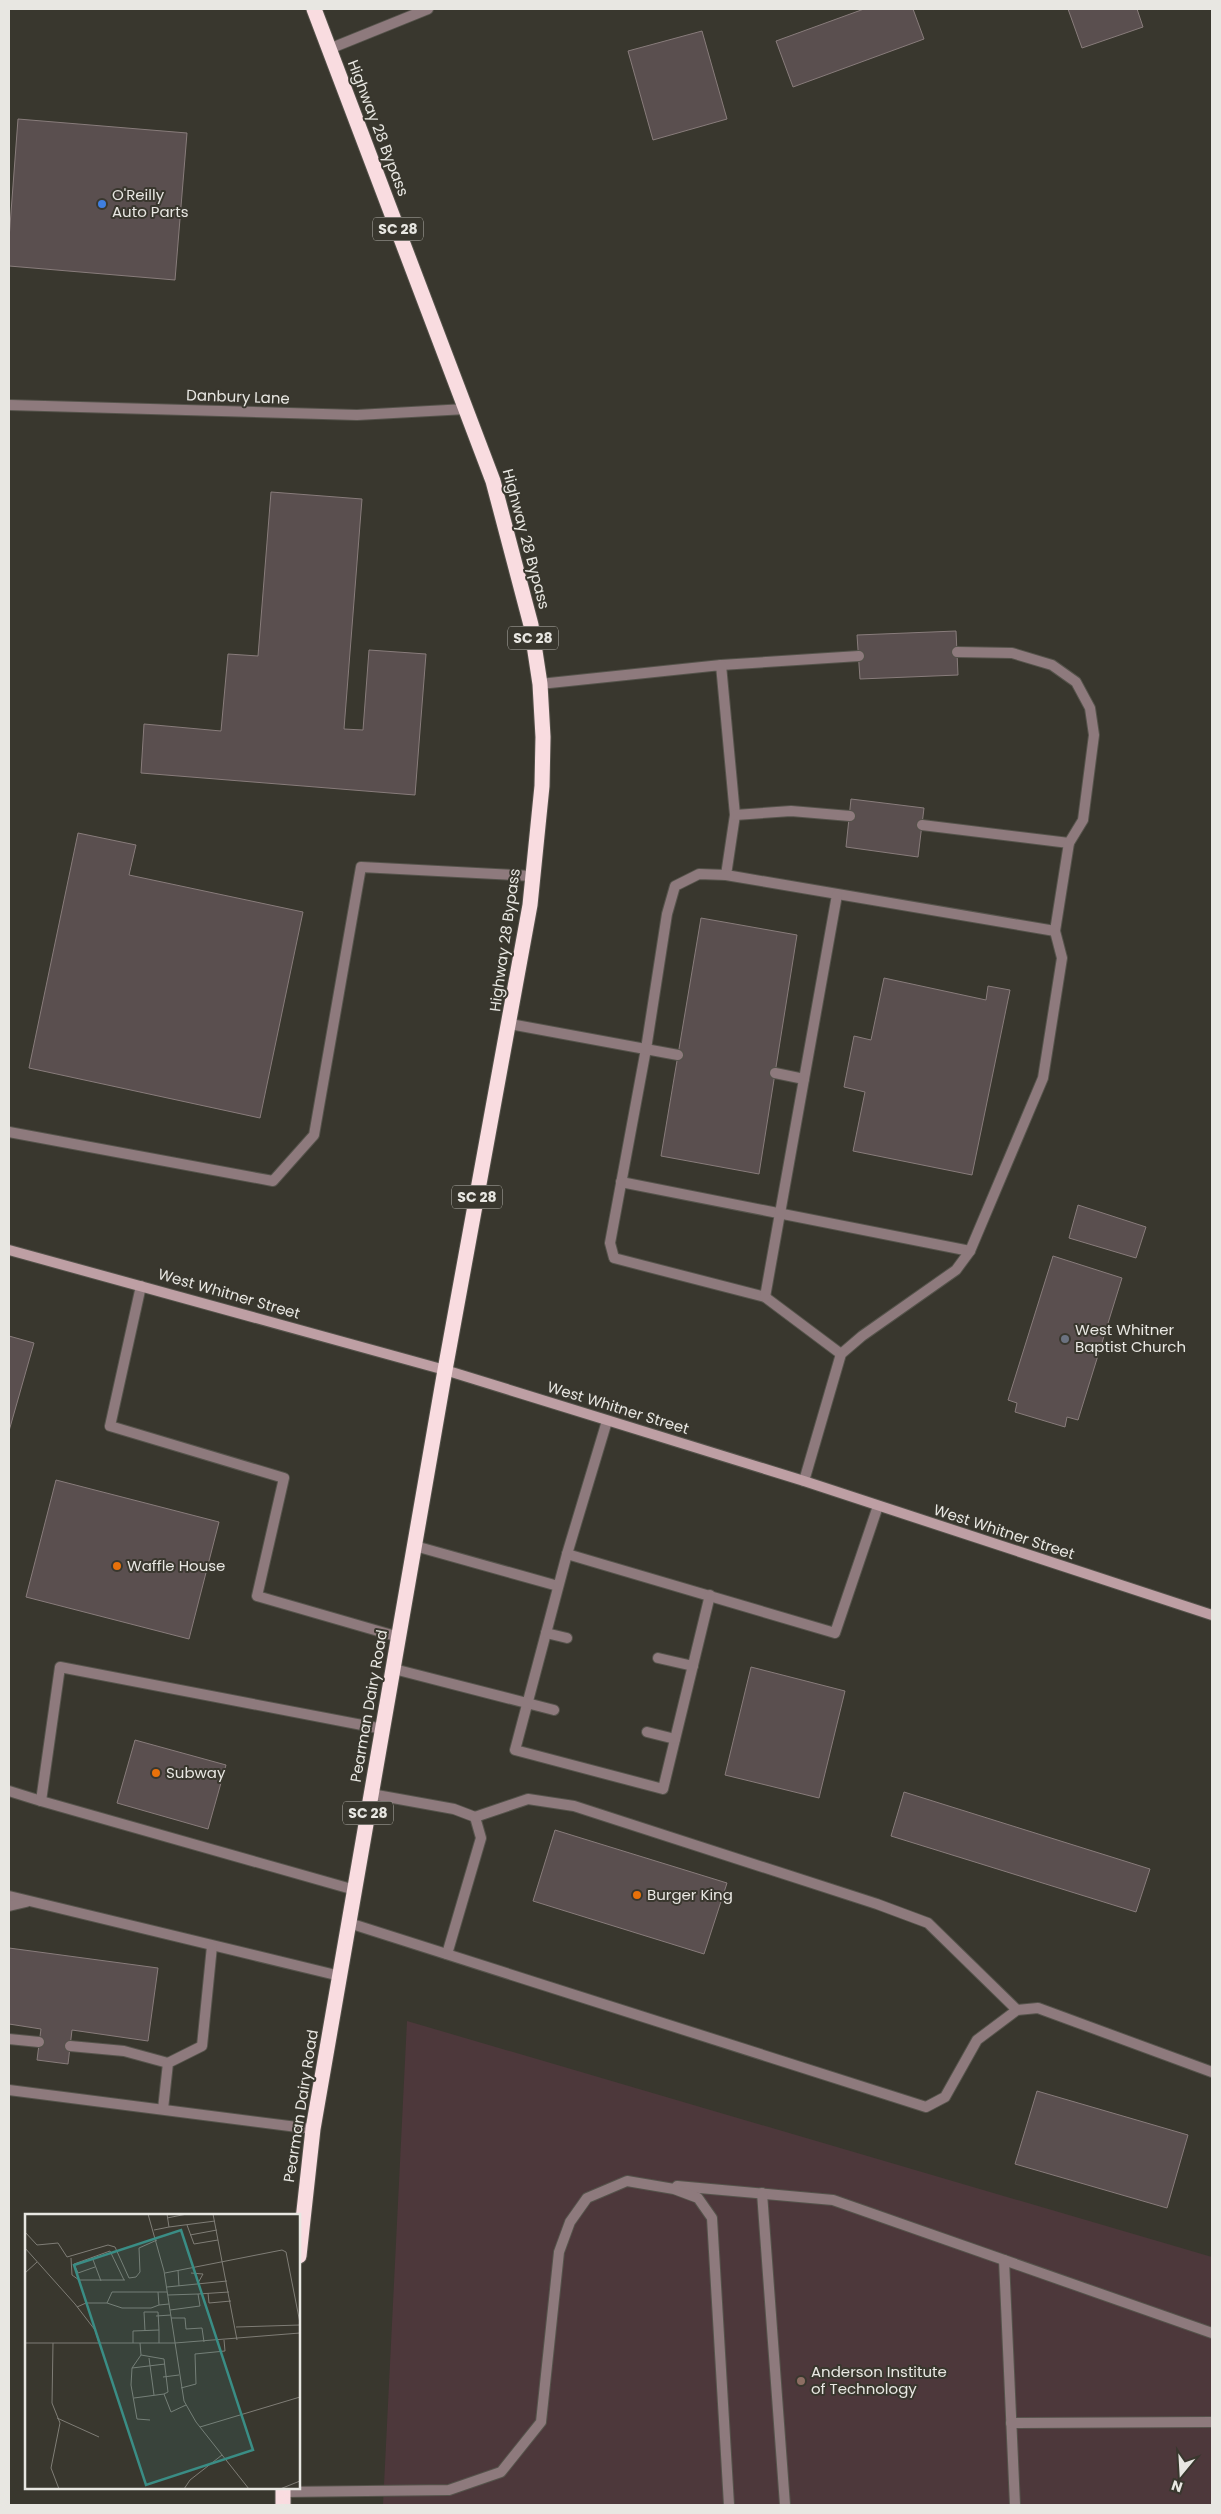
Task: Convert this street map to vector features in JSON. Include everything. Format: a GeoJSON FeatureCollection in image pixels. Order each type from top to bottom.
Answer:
{"type":"FeatureCollection","features":[{"type":"Feature","properties":{"kind":"highway","name":"Highway 28 Bypass"},"geometry":{"type":"LineString","coordinates":[[314,9],[493,481],[531,625],[540,684],[543,737],[542,786],[530,905],[510,1024],[445,1370]]}},
{"type":"Feature","properties":{"kind":"highway","name":"Pearman Dairy Road"},"geometry":{"type":"LineString","coordinates":[[300,2247],[313,2129],[445,1370]]}},
{"type":"Feature","properties":{"kind":"main road","name":"West Whitner Street"},"geometry":{"type":"LineString","coordinates":[[9,1250],[445,1370],[804,1481],[1212,1615]]}},
{"type":"Feature","properties":{"kind":"street"},"geometry":{"type":"LineString","coordinates":[[329,49],[428,9]]}},
{"type":"Feature","properties":{"kind":"street","name":"Danbury Lane"},"geometry":{"type":"LineString","coordinates":[[9,405],[357,415],[466,409]]}},
{"type":"Feature","properties":{"kind":"street"},"geometry":{"type":"LineString","coordinates":[[804,1481],[841,1354],[862,1336],[956,1270],[970,1251],[1043,1078],[1062,958],[1055,931],[1069,843],[1083,820],[1094,735],[1090,708],[1076,682],[1052,665],[1012,653],[957,652]]}},
{"type":"Feature","properties":{"kind":"street"},"geometry":{"type":"LineString","coordinates":[[540,684],[720,665],[859,656]]}},
{"type":"Feature","properties":{"kind":"street"},"geometry":{"type":"LineString","coordinates":[[720,665],[735,815],[726,875]]}},
{"type":"Feature","properties":{"kind":"street"},"geometry":{"type":"LineString","coordinates":[[735,815],[791,811],[850,816]]}},
{"type":"Feature","properties":{"kind":"street"},"geometry":{"type":"LineString","coordinates":[[922,824],[1069,843]]}},
{"type":"Feature","properties":{"kind":"street"},"geometry":{"type":"LineString","coordinates":[[9,1132],[273,1181],[314,1134],[361,867],[532,876]]}},
{"type":"Feature","properties":{"kind":"street"},"geometry":{"type":"LineString","coordinates":[[841,1354],[765,1297],[614,1258],[610,1243],[646,1049],[667,914],[675,886],[699,874],[726,875],[1055,931]]}},
{"type":"Feature","properties":{"kind":"street"},"geometry":{"type":"LineString","coordinates":[[765,1297],[837,895]]}},
{"type":"Feature","properties":{"kind":"street"},"geometry":{"type":"LineString","coordinates":[[510,1024],[678,1055]]}},
{"type":"Feature","properties":{"kind":"street"},"geometry":{"type":"LineString","coordinates":[[775,1073],[804,1079]]}},
{"type":"Feature","properties":{"kind":"street"},"geometry":{"type":"LineString","coordinates":[[621,1182],[970,1251]]}},
{"type":"Feature","properties":{"kind":"street"},"geometry":{"type":"LineString","coordinates":[[141,1286],[110,1426],[284,1478],[257,1596],[399,1638]]}},
{"type":"Feature","properties":{"kind":"street"},"geometry":{"type":"LineString","coordinates":[[607,1421],[558,1586],[515,1750],[663,1790],[710,1595]]}},
{"type":"Feature","properties":{"kind":"street"},"geometry":{"type":"LineString","coordinates":[[567,1554],[835,1633],[878,1506]]}},
{"type":"Feature","properties":{"kind":"street"},"geometry":{"type":"LineString","coordinates":[[415,1546],[558,1586]]}},
{"type":"Feature","properties":{"kind":"street"},"geometry":{"type":"LineString","coordinates":[[546,1633],[567,1638]]}},
{"type":"Feature","properties":{"kind":"street"},"geometry":{"type":"LineString","coordinates":[[658,1658],[693,1666]]}},
{"type":"Feature","properties":{"kind":"street"},"geometry":{"type":"LineString","coordinates":[[41,1801],[60,1667],[383,1729]]}},
{"type":"Feature","properties":{"kind":"street"},"geometry":{"type":"LineString","coordinates":[[394,1669],[554,1710]]}},
{"type":"Feature","properties":{"kind":"street"},"geometry":{"type":"LineString","coordinates":[[647,1732],[675,1739]]}},
{"type":"Feature","properties":{"kind":"street"},"geometry":{"type":"LineString","coordinates":[[9,1791],[355,1890]]}},
{"type":"Feature","properties":{"kind":"street"},"geometry":{"type":"LineString","coordinates":[[372,1794],[454,1809],[475,1817],[528,1798],[574,1806],[877,1904],[928,1923],[1017,2010]]}},
{"type":"Feature","properties":{"kind":"street"},"geometry":{"type":"LineString","coordinates":[[447,1954],[480,1838],[475,1817]]}},
{"type":"Feature","properties":{"kind":"street"},"geometry":{"type":"LineString","coordinates":[[9,1896],[340,1976]]}},
{"type":"Feature","properties":{"kind":"street"},"geometry":{"type":"LineString","coordinates":[[9,1906],[29,1901]]}},
{"type":"Feature","properties":{"kind":"street"},"geometry":{"type":"LineString","coordinates":[[349,1923],[926,2107],[945,2097],[977,2040],[1017,2010],[1038,2008],[1212,2072]]}},
{"type":"Feature","properties":{"kind":"street"},"geometry":{"type":"LineString","coordinates":[[70,2046],[124,2051],[168,2063],[202,2046],[212,1946]]}},
{"type":"Feature","properties":{"kind":"street"},"geometry":{"type":"LineString","coordinates":[[9,2039],[39,2042]]}},
{"type":"Feature","properties":{"kind":"street"},"geometry":{"type":"LineString","coordinates":[[163,2108],[168,2063]]}},
{"type":"Feature","properties":{"kind":"street"},"geometry":{"type":"LineString","coordinates":[[9,2090],[163,2108],[313,2129]]}},
{"type":"Feature","properties":{"kind":"street"},"geometry":{"type":"LineString","coordinates":[[627,2181],[674,2189],[698,2198],[712,2218],[729,2505]]}},
{"type":"Feature","properties":{"kind":"street"},"geometry":{"type":"LineString","coordinates":[[283,2495],[449,2490],[501,2472],[541,2422],[559,2252],[570,2222],[588,2198],[627,2181],[833,2200],[1212,2333]]}},
{"type":"Feature","properties":{"kind":"street"},"geometry":{"type":"LineString","coordinates":[[762,2194],[785,2505]]}},
{"type":"Feature","properties":{"kind":"street"},"geometry":{"type":"LineString","coordinates":[[1004,2260],[1014,2505]]}},
{"type":"Feature","properties":{"kind":"street"},"geometry":{"type":"LineString","coordinates":[[1011,2423],[1212,2422]]}},
{"type":"Feature","properties":{"kind":"shaded area","name":"Anderson Institute of Technology"},"geometry":{"type":"Polygon","coordinates":[[[407,2021],[1212,2257],[1212,2505],[383,2505],[407,2021]]]}},
{"type":"Feature","properties":{"kind":"building"},"geometry":{"type":"Polygon","coordinates":[[[864,9],[913,9],[924,39],[793,87],[776,41],[864,9]]]}},
{"type":"Feature","properties":{"kind":"building"},"geometry":{"type":"Polygon","coordinates":[[[1068,9],[1137,9],[1143,27],[1082,48],[1068,9]]]}},
{"type":"Feature","properties":{"kind":"building"},"geometry":{"type":"Polygon","coordinates":[[[702,31],[727,119],[653,140],[628,51],[702,31]]]}},
{"type":"Feature","properties":{"kind":"building"},"geometry":{"type":"Polygon","coordinates":[[[18,119],[187,133],[175,280],[9,266],[9,239],[18,119]]]}},
{"type":"Feature","properties":{"kind":"building"},"geometry":{"type":"Polygon","coordinates":[[[271,492],[362,499],[344,729],[363,730],[369,650],[426,654],[415,795],[141,773],[144,724],[221,731],[228,654],[258,656],[271,492]]]}},
{"type":"Feature","properties":{"kind":"building"},"geometry":{"type":"Polygon","coordinates":[[[956,631],[958,675],[860,679],[857,635],[956,631]]]}},
{"type":"Feature","properties":{"kind":"building"},"geometry":{"type":"Polygon","coordinates":[[[851,799],[924,808],[918,857],[846,847],[851,799]]]}},
{"type":"Feature","properties":{"kind":"building"},"geometry":{"type":"Polygon","coordinates":[[[78,833],[136,845],[129,875],[303,912],[260,1118],[29,1068],[78,833]]]}},
{"type":"Feature","properties":{"kind":"building"},"geometry":{"type":"Polygon","coordinates":[[[701,918],[797,935],[759,1174],[661,1156],[701,918]]]}},
{"type":"Feature","properties":{"kind":"building"},"geometry":{"type":"Polygon","coordinates":[[[884,978],[986,1000],[988,986],[1010,990],[972,1175],[853,1151],[865,1092],[844,1087],[854,1036],[871,1040],[884,978]]]}},
{"type":"Feature","properties":{"kind":"building"},"geometry":{"type":"Polygon","coordinates":[[[1078,1205],[1146,1227],[1136,1258],[1069,1238],[1078,1205]]]}},
{"type":"Feature","properties":{"kind":"building","name":"West Whitner Baptist Church"},"geometry":{"type":"Polygon","coordinates":[[[1053,1256],[1122,1278],[1078,1420],[1067,1417],[1065,1427],[1015,1412],[1017,1403],[1008,1400],[1053,1256]]]}},
{"type":"Feature","properties":{"kind":"building"},"geometry":{"type":"Polygon","coordinates":[[[9,1336],[34,1343],[9,1431],[9,1336]]]}},
{"type":"Feature","properties":{"kind":"building"},"geometry":{"type":"Polygon","coordinates":[[[56,1480],[219,1522],[189,1639],[26,1597],[56,1480]]]}},
{"type":"Feature","properties":{"kind":"building"},"geometry":{"type":"Polygon","coordinates":[[[751,1667],[845,1691],[819,1798],[725,1775],[751,1667]]]}},
{"type":"Feature","properties":{"kind":"building"},"geometry":{"type":"Polygon","coordinates":[[[135,1740],[226,1765],[208,1829],[117,1803],[135,1740]]]}},
{"type":"Feature","properties":{"kind":"building"},"geometry":{"type":"Polygon","coordinates":[[[904,1792],[1150,1869],[1136,1912],[891,1836],[904,1792]]]}},
{"type":"Feature","properties":{"kind":"building"},"geometry":{"type":"Polygon","coordinates":[[[555,1830],[727,1883],[704,1954],[533,1901],[555,1830]]]}},
{"type":"Feature","properties":{"kind":"building"},"geometry":{"type":"Polygon","coordinates":[[[9,1948],[158,1968],[148,2041],[72,2030],[68,2064],[37,2060],[41,2029],[9,2024],[9,1948]]]}},
{"type":"Feature","properties":{"kind":"building"},"geometry":{"type":"Polygon","coordinates":[[[1037,2091],[1188,2135],[1167,2208],[1015,2164],[1037,2091]]]}},
{"type":"Feature","properties":{"kind":"place","name":"O'Reilly Auto Parts"},"geometry":{"type":"Point","coordinates":[102,204]}},
{"type":"Feature","properties":{"kind":"place","name":"West Whitner Baptist Church"},"geometry":{"type":"Point","coordinates":[1065,1339]}},
{"type":"Feature","properties":{"kind":"place","name":"Waffle House"},"geometry":{"type":"Point","coordinates":[117,1566]}},
{"type":"Feature","properties":{"kind":"place","name":"Subway"},"geometry":{"type":"Point","coordinates":[156,1773]}},
{"type":"Feature","properties":{"kind":"place","name":"Burger King"},"geometry":{"type":"Point","coordinates":[637,1895]}},
{"type":"Feature","properties":{"kind":"place","name":"Anderson Institute of Technology"},"geometry":{"type":"Point","coordinates":[801,2381]}}]}
